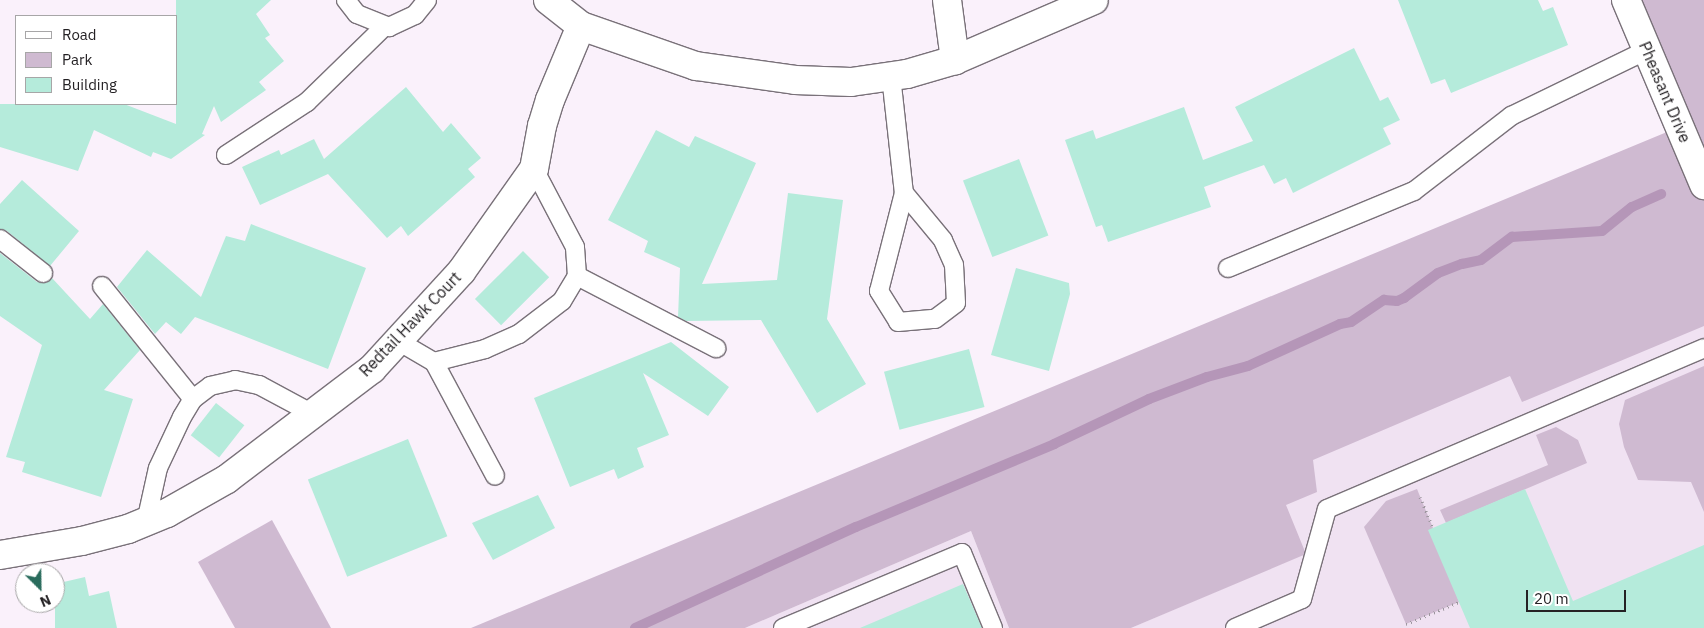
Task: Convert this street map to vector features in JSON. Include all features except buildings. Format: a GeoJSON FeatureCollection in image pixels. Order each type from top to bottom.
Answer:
{"type":"FeatureCollection","features":[{"type":"Feature","properties":{"kind":"street"},"geometry":{"type":"LineString","coordinates":[[947,0],[955,60]]}},
{"type":"Feature","properties":{"kind":"street"},"geometry":{"type":"LineString","coordinates":[[554,2],[582,26],[696,66],[822,82],[851,82],[908,74],[955,60],[1094,0]]}},
{"type":"Feature","properties":{"kind":"street","name":"Pheasant Drive"},"geometry":{"type":"LineString","coordinates":[[1626,0],[1704,184]]}},
{"type":"Feature","properties":{"kind":"street","name":"Redtail Hawk Court"},"geometry":{"type":"LineString","coordinates":[[0,554],[82,541],[146,522],[166,513],[227,479],[372,369],[461,272],[534,169],[542,126],[550,100],[582,26]]}},
{"type":"Feature","properties":{"kind":"lane"},"geometry":{"type":"LineString","coordinates":[[346,0],[358,14],[389,28],[415,15],[427,0]]}},
{"type":"Feature","properties":{"kind":"lane"},"geometry":{"type":"LineString","coordinates":[[226,155],[307,102],[385,26]]}},
{"type":"Feature","properties":{"kind":"lane"},"geometry":{"type":"LineString","coordinates":[[1228,268],[1414,191],[1511,116],[1647,50]]}},
{"type":"Feature","properties":{"kind":"lane"},"geometry":{"type":"LineString","coordinates":[[891,76],[904,193],[879,290],[898,322],[935,319],[956,303],[954,265],[943,240],[904,193]]}},
{"type":"Feature","properties":{"kind":"lane"},"geometry":{"type":"LineString","coordinates":[[434,362],[485,349],[519,334],[562,301],[577,276],[575,247],[534,169]]}},
{"type":"Feature","properties":{"kind":"lane"},"geometry":{"type":"LineString","coordinates":[[0,239],[43,273]]}},
{"type":"Feature","properties":{"kind":"lane"},"geometry":{"type":"LineString","coordinates":[[577,276],[716,348]]}},
{"type":"Feature","properties":{"kind":"lane"},"geometry":{"type":"LineString","coordinates":[[102,286],[193,399]]}},
{"type":"Feature","properties":{"kind":"lane"},"geometry":{"type":"LineString","coordinates":[[398,340],[434,362],[495,476]]}},
{"type":"Feature","properties":{"kind":"lane"},"geometry":{"type":"LineString","coordinates":[[1235,628],[1302,599],[1327,508],[1704,348]]}},
{"type":"Feature","properties":{"kind":"lane"},"geometry":{"type":"LineString","coordinates":[[146,522],[158,468],[193,399],[210,386],[235,380],[260,385],[312,414]]}},
{"type":"Feature","properties":{"kind":"lane"},"geometry":{"type":"LineString","coordinates":[[783,628],[962,553],[993,628]]}},
{"type":"Feature","properties":{"kind":"path"},"geometry":{"type":"LineString","coordinates":[[1410,474],[1433,528]]}},
{"type":"Feature","properties":{"kind":"path"},"geometry":{"type":"LineString","coordinates":[[1406,624],[1459,602]]}},
{"type":"Feature","properties":{"kind":"shaded area"},"geometry":{"type":"Polygon","coordinates":[[[1704,277],[1704,628],[1131,628],[1295,558],[1258,468],[1704,277]]]}},
{"type":"Feature","properties":{"kind":"shaded area"},"geometry":{"type":"Polygon","coordinates":[[[971,531],[1009,628],[745,628],[971,531]]]}},
{"type":"Feature","properties":{"kind":"green space"},"geometry":{"type":"Polygon","coordinates":[[[1626,0],[1704,0],[1704,326],[1522,402],[1510,376],[1313,460],[1317,492],[1286,505],[1306,554],[1131,628],[1009,628],[971,531],[745,628],[471,628],[1679,127],[1626,0]]]}},
{"type":"Feature","properties":{"kind":"green space"},"geometry":{"type":"Polygon","coordinates":[[[1704,366],[1704,512],[1691,482],[1638,480],[1624,447],[1619,424],[1625,400],[1704,366]]]}},
{"type":"Feature","properties":{"kind":"green space"},"geometry":{"type":"Polygon","coordinates":[[[1556,427],[1578,440],[1587,463],[1446,523],[1440,510],[1548,465],[1536,435],[1556,427]]]}},
{"type":"Feature","properties":{"kind":"green space"},"geometry":{"type":"Polygon","coordinates":[[[1417,489],[1459,602],[1406,624],[1364,527],[1386,501],[1417,489]]]}},
{"type":"Feature","properties":{"kind":"green space"},"geometry":{"type":"Polygon","coordinates":[[[272,520],[331,628],[235,628],[198,562],[272,520]]]}},
{"type":"Feature","properties":{"kind":"waterway"},"geometry":{"type":"LineString","coordinates":[[635,628],[856,527],[1054,444],[1149,399],[1207,377],[1248,366],[1340,324],[1351,322],[1384,300],[1397,301],[1404,298],[1438,273],[1462,264],[1481,260],[1512,237],[1602,231],[1632,207],[1661,194]]}}]}
